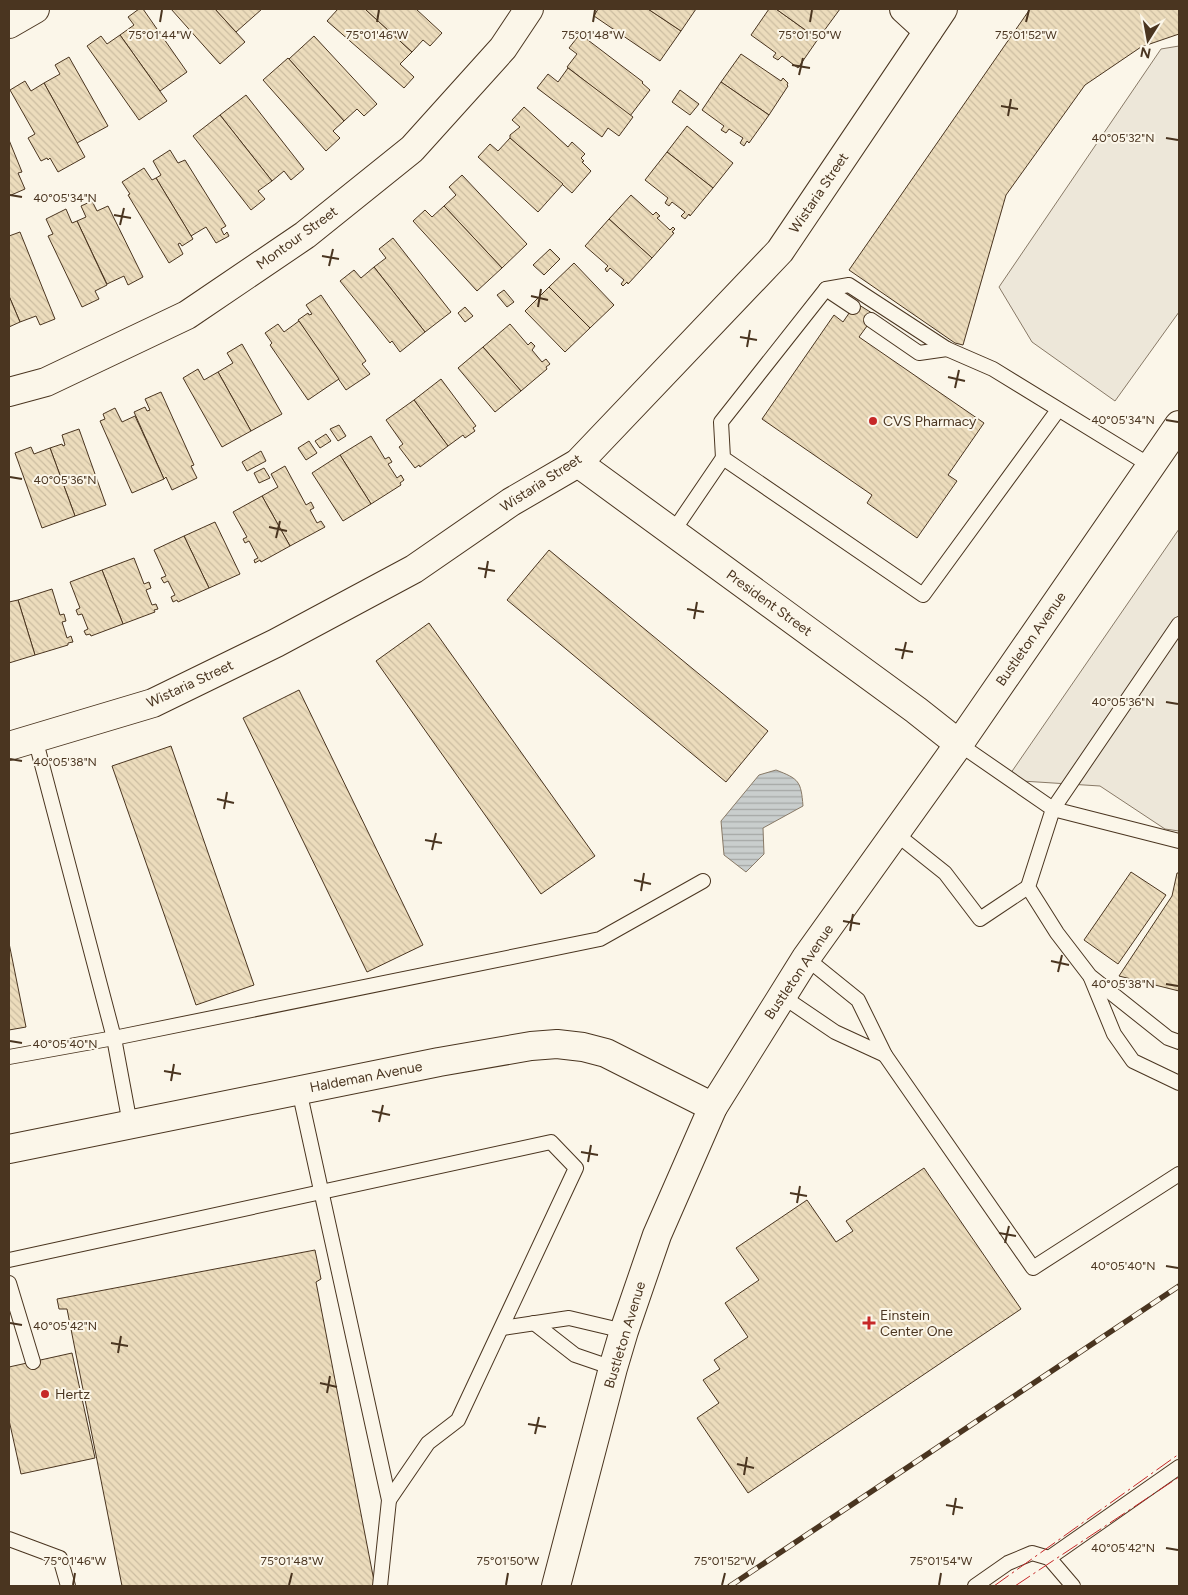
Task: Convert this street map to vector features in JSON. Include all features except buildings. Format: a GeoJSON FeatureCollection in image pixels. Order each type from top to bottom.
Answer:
{"type":"FeatureCollection","features":[{"type":"Feature","properties":{"kind":"street"},"geometry":{"type":"LineString","coordinates":[[9,24],[34,9]]}},
{"type":"Feature","properties":{"kind":"street","name":"Montour Street"},"geometry":{"type":"LineString","coordinates":[[9,392],[46,382],[187,315],[305,235],[412,149],[503,48],[529,9]]}},
{"type":"Feature","properties":{"kind":"street"},"geometry":{"type":"LineString","coordinates":[[904,9],[928,31]]}},
{"type":"Feature","properties":{"kind":"street","name":"Wistaria Street"},"geometry":{"type":"LineString","coordinates":[[9,746],[152,702],[276,643],[414,569],[511,502],[578,463],[780,252],[943,9]]}},
{"type":"Feature","properties":{"kind":"street","name":"Bustleton Avenue"},"geometry":{"type":"LineString","coordinates":[[557,1582],[624,1331],[657,1235],[713,1107],[806,958],[959,744],[1179,425]]}},
{"type":"Feature","properties":{"kind":"street","name":"President Street"},"geometry":{"type":"LineString","coordinates":[[578,463],[916,710],[959,744]]}},
{"type":"Feature","properties":{"kind":"street","name":"Haldeman Avenue"},"geometry":{"type":"LineString","coordinates":[[9,1149],[438,1062],[531,1046],[557,1044],[584,1047],[606,1054],[713,1107]]}},
{"type":"Feature","properties":{"kind":"lane"},"geometry":{"type":"LineString","coordinates":[[672,532],[723,458],[721,422],[826,289],[849,285],[947,349],[993,369],[1151,466]]}},
{"type":"Feature","properties":{"kind":"lane"},"geometry":{"type":"LineString","coordinates":[[826,289],[853,307]]}},
{"type":"Feature","properties":{"kind":"lane"},"geometry":{"type":"LineString","coordinates":[[871,320],[920,353],[947,349]]}},
{"type":"Feature","properties":{"kind":"lane"},"geometry":{"type":"LineString","coordinates":[[723,458],[923,595],[1058,410]]}},
{"type":"Feature","properties":{"kind":"lane"},"geometry":{"type":"LineString","coordinates":[[896,833],[945,873],[980,919],[1028,887],[1053,809],[1179,624]]}},
{"type":"Feature","properties":{"kind":"lane"},"geometry":{"type":"LineString","coordinates":[[34,738],[114,1038],[130,1124]]}},
{"type":"Feature","properties":{"kind":"lane"},"geometry":{"type":"LineString","coordinates":[[959,744],[1053,809],[1179,841]]}},
{"type":"Feature","properties":{"kind":"lane"},"geometry":{"type":"LineString","coordinates":[[9,1057],[114,1038],[600,939],[703,881]]}},
{"type":"Feature","properties":{"kind":"lane"},"geometry":{"type":"LineString","coordinates":[[1028,887],[1057,932],[1090,976],[1114,1034],[1133,1061],[1179,1083]]}},
{"type":"Feature","properties":{"kind":"lane"},"geometry":{"type":"LineString","coordinates":[[806,958],[858,1000],[885,1055],[1033,1268],[1179,1174]]}},
{"type":"Feature","properties":{"kind":"lane"},"geometry":{"type":"LineString","coordinates":[[1090,976],[1168,1038],[1179,1042]]}},
{"type":"Feature","properties":{"kind":"lane"},"geometry":{"type":"LineString","coordinates":[[782,996],[835,1032],[885,1055]]}},
{"type":"Feature","properties":{"kind":"lane"},"geometry":{"type":"LineString","coordinates":[[299,1090],[389,1500],[380,1586]]}},
{"type":"Feature","properties":{"kind":"lane"},"geometry":{"type":"LineString","coordinates":[[9,1260],[550,1142],[576,1168],[458,1420],[428,1443],[389,1500]]}},
{"type":"Feature","properties":{"kind":"lane"},"geometry":{"type":"LineString","coordinates":[[9,1283],[33,1362]]}},
{"type":"Feature","properties":{"kind":"lane"},"geometry":{"type":"LineString","coordinates":[[502,1328],[569,1318],[624,1331]]}},
{"type":"Feature","properties":{"kind":"lane"},"geometry":{"type":"LineString","coordinates":[[534,1323],[575,1355],[613,1368]]}},
{"type":"Feature","properties":{"kind":"lane"},"geometry":{"type":"LineString","coordinates":[[1049,1558],[1179,1467]]}},
{"type":"Feature","properties":{"kind":"lane"},"geometry":{"type":"LineString","coordinates":[[9,1539],[60,1558],[68,1586]]}},
{"type":"Feature","properties":{"kind":"lane"},"geometry":{"type":"LineString","coordinates":[[975,1586],[1008,1563],[1032,1553],[1049,1558],[1073,1586]]}},
{"type":"Feature","properties":{"kind":"shaded area"},"geometry":{"type":"Polygon","coordinates":[[[1179,46],[1179,312],[1115,401],[1032,342],[999,287],[1161,49],[1179,46]]]}},
{"type":"Feature","properties":{"kind":"shaded area"},"geometry":{"type":"Polygon","coordinates":[[[1179,529],[1179,831],[1165,829],[1100,786],[1006,780],[1179,529]]]}},
{"type":"Feature","properties":{"kind":"shaded area"},"geometry":{"type":"Polygon","coordinates":[[[776,770],[790,776],[800,786],[803,806],[763,828],[764,854],[746,872],[724,855],[721,821],[759,775],[776,770]]]}},
{"type":"Feature","properties":{"kind":"railway"},"geometry":{"type":"LineString","coordinates":[[730,1586],[1179,1286]]}},
{"type":"Feature","properties":{"kind":"power"},"geometry":{"type":"LineString","coordinates":[[994,1586],[1179,1454]]}},
{"type":"Feature","properties":{"kind":"power"},"geometry":{"type":"LineString","coordinates":[[1015,1586],[1179,1477]]}},
{"type":"Feature","properties":{"kind":"place","name":"CVS Pharmacy"},"geometry":{"type":"Point","coordinates":[873,421]}},
{"type":"Feature","properties":{"kind":"place","name":"Einstein Center One"},"geometry":{"type":"Point","coordinates":[869,1323]}},
{"type":"Feature","properties":{"kind":"place","name":"Hertz"},"geometry":{"type":"Point","coordinates":[45,1394]}}]}
